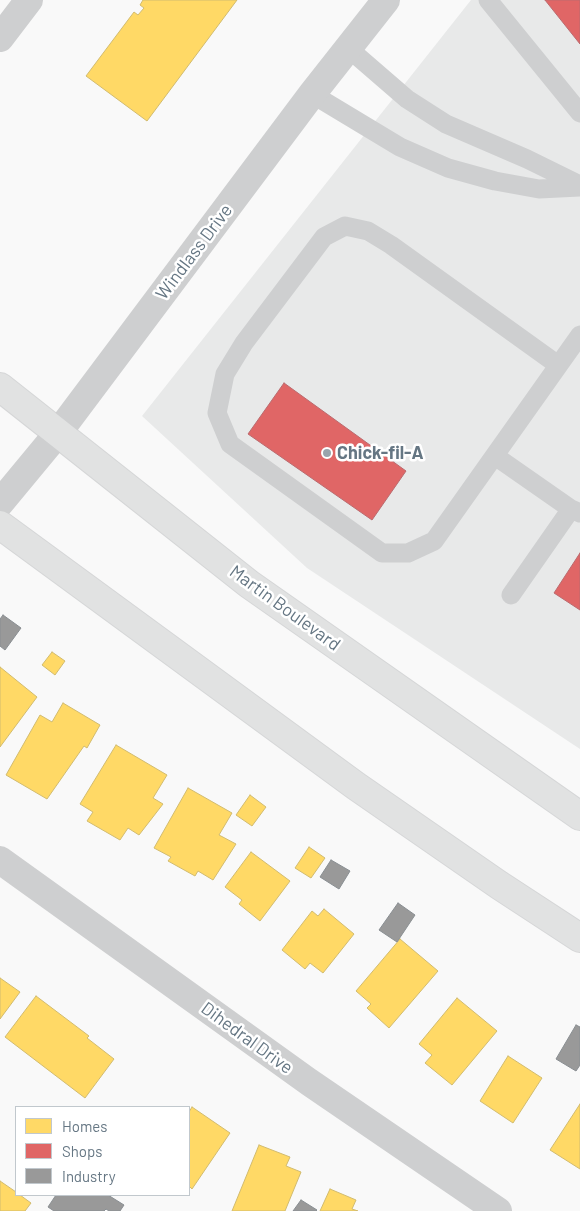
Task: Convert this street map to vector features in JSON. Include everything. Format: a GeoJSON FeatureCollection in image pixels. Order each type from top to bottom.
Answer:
{"type":"FeatureCollection","features":[{"type":"Feature","properties":{"kind":"main road","name":"Martin Boulevard"},"geometry":{"type":"LineString","coordinates":[[0,387],[249,584],[580,816]]}},
{"type":"Feature","properties":{"kind":"main road"},"geometry":{"type":"LineString","coordinates":[[0,525],[356,786],[499,885],[580,938]]}},
{"type":"Feature","properties":{"kind":"street"},"geometry":{"type":"LineString","coordinates":[[0,38],[29,0]]}},
{"type":"Feature","properties":{"kind":"street","name":"Windlass Drive"},"geometry":{"type":"LineString","coordinates":[[0,502],[58,433],[312,94],[386,0]]}},
{"type":"Feature","properties":{"kind":"street","name":"Dihedral Drive"},"geometry":{"type":"LineString","coordinates":[[0,860],[309,1082],[498,1211]]}},
{"type":"Feature","properties":{"kind":"lane"},"geometry":{"type":"LineString","coordinates":[[488,0],[580,113]]}},
{"type":"Feature","properties":{"kind":"lane"},"geometry":{"type":"LineString","coordinates":[[348,48],[408,99],[446,124],[527,159],[580,186]]}},
{"type":"Feature","properties":{"kind":"lane"},"geometry":{"type":"LineString","coordinates":[[312,94],[400,147],[448,168],[495,181],[539,189],[580,186]]}},
{"type":"Feature","properties":{"kind":"lane"},"geometry":{"type":"LineString","coordinates":[[558,365],[391,246],[368,231],[345,226],[324,237],[244,343],[225,374],[217,413],[230,444],[382,553],[408,553],[434,541],[580,335]]}},
{"type":"Feature","properties":{"kind":"lane"},"geometry":{"type":"LineString","coordinates":[[495,456],[576,511],[511,595]]}},
{"type":"Feature","properties":{"kind":"shaded area"},"geometry":{"type":"Polygon","coordinates":[[[471,0],[580,0],[580,749],[307,568],[142,416],[471,0]]]}},
{"type":"Feature","properties":{"kind":"building: Homes"},"geometry":{"type":"Polygon","coordinates":[[[143,0],[237,0],[147,121],[86,76],[134,12],[138,15],[144,8],[140,5],[143,0]]]}},
{"type":"Feature","properties":{"kind":"building: Homes"},"geometry":{"type":"Polygon","coordinates":[[[52,652],[65,661],[55,675],[42,665],[52,652]]]}},
{"type":"Feature","properties":{"kind":"building: Homes"},"geometry":{"type":"Polygon","coordinates":[[[0,667],[37,697],[0,747],[0,667]]]}},
{"type":"Feature","properties":{"kind":"building: Homes"},"geometry":{"type":"Polygon","coordinates":[[[63,703],[100,725],[87,748],[84,746],[47,799],[6,775],[40,715],[52,722],[63,703]]]}},
{"type":"Feature","properties":{"kind":"building: Homes"},"geometry":{"type":"Polygon","coordinates":[[[116,745],[167,775],[153,798],[163,804],[139,835],[128,828],[120,840],[87,821],[93,812],[80,804],[116,745]]]}},
{"type":"Feature","properties":{"kind":"building: Homes"},"geometry":{"type":"Polygon","coordinates":[[[188,788],[232,813],[219,835],[236,844],[213,880],[198,871],[195,876],[168,861],[171,857],[154,848],[188,788]]]}},
{"type":"Feature","properties":{"kind":"building: Homes"},"geometry":{"type":"Polygon","coordinates":[[[250,795],[266,807],[252,826],[236,815],[250,795]]]}},
{"type":"Feature","properties":{"kind":"building: Homes"},"geometry":{"type":"Polygon","coordinates":[[[309,847],[325,858],[311,878],[295,868],[309,847]]]}},
{"type":"Feature","properties":{"kind":"building: Homes"},"geometry":{"type":"Polygon","coordinates":[[[251,852],[290,881],[260,921],[239,904],[242,900],[225,887],[251,852]]]}},
{"type":"Feature","properties":{"kind":"building: Homes"},"geometry":{"type":"Polygon","coordinates":[[[324,909],[354,934],[323,973],[310,963],[305,969],[282,950],[312,911],[318,916],[324,909]]]}},
{"type":"Feature","properties":{"kind":"building: Homes"},"geometry":{"type":"Polygon","coordinates":[[[400,939],[438,971],[389,1028],[367,1008],[371,1004],[356,991],[400,939]]]}},
{"type":"Feature","properties":{"kind":"building: Homes"},"geometry":{"type":"Polygon","coordinates":[[[0,978],[20,992],[0,1019],[0,978]]]}},
{"type":"Feature","properties":{"kind":"building: Homes"},"geometry":{"type":"Polygon","coordinates":[[[36,996],[89,1036],[87,1038],[114,1059],[85,1098],[5,1037],[36,996]]]}},
{"type":"Feature","properties":{"kind":"building: Homes"},"geometry":{"type":"Polygon","coordinates":[[[457,998],[497,1031],[452,1085],[425,1063],[432,1055],[419,1044],[457,998]]]}},
{"type":"Feature","properties":{"kind":"building: Homes"},"geometry":{"type":"Polygon","coordinates":[[[508,1056],[542,1078],[513,1123],[480,1101],[508,1056]]]}},
{"type":"Feature","properties":{"kind":"building: Homes"},"geometry":{"type":"Polygon","coordinates":[[[580,1104],[580,1169],[550,1150],[580,1104]]]}},
{"type":"Feature","properties":{"kind":"building: Homes"},"geometry":{"type":"Polygon","coordinates":[[[192,1107],[230,1133],[192,1189],[190,1187],[190,1110],[192,1107]]]}},
{"type":"Feature","properties":{"kind":"building: Homes"},"geometry":{"type":"Polygon","coordinates":[[[259,1145],[290,1157],[286,1166],[301,1172],[285,1211],[232,1211],[259,1145]]]}},
{"type":"Feature","properties":{"kind":"building: Homes"},"geometry":{"type":"Polygon","coordinates":[[[0,1181],[15,1191],[15,1196],[21,1196],[31,1203],[25,1211],[0,1211],[0,1181]]]}},
{"type":"Feature","properties":{"kind":"building: Homes"},"geometry":{"type":"Polygon","coordinates":[[[330,1189],[356,1200],[352,1209],[358,1211],[320,1211],[330,1189]]]}},
{"type":"Feature","properties":{"kind":"building: Shops"},"geometry":{"type":"Polygon","coordinates":[[[545,0],[580,0],[580,44],[545,0]]]}},
{"type":"Feature","properties":{"kind":"building: Shops","name":"Chick-fil-A"},"geometry":{"type":"Polygon","coordinates":[[[284,383],[406,471],[372,520],[248,434],[284,383]]]}},
{"type":"Feature","properties":{"kind":"building: Shops"},"geometry":{"type":"Polygon","coordinates":[[[580,553],[580,610],[554,593],[580,553]]]}},
{"type":"Feature","properties":{"kind":"building: Industry"},"geometry":{"type":"Polygon","coordinates":[[[3,615],[21,628],[5,650],[0,646],[0,619],[3,615]]]}},
{"type":"Feature","properties":{"kind":"building: Industry"},"geometry":{"type":"Polygon","coordinates":[[[331,860],[350,871],[339,889],[320,877],[331,860]]]}},
{"type":"Feature","properties":{"kind":"building: Industry"},"geometry":{"type":"Polygon","coordinates":[[[398,903],[415,915],[397,942],[379,930],[398,903]]]}},
{"type":"Feature","properties":{"kind":"building: Industry"},"geometry":{"type":"Polygon","coordinates":[[[576,1025],[580,1027],[580,1065],[576,1071],[556,1059],[576,1025]]]}},
{"type":"Feature","properties":{"kind":"building: Industry"},"geometry":{"type":"Polygon","coordinates":[[[55,1196],[110,1196],[124,1205],[120,1211],[109,1211],[106,1209],[104,1211],[54,1211],[48,1207],[55,1196]]]}},
{"type":"Feature","properties":{"kind":"building: Industry"},"geometry":{"type":"Polygon","coordinates":[[[301,1200],[317,1210],[293,1211],[301,1200]]]}},
{"type":"Feature","properties":{"kind":"place","name":"Chick-fil-A"},"geometry":{"type":"Point","coordinates":[327,453]}}]}
